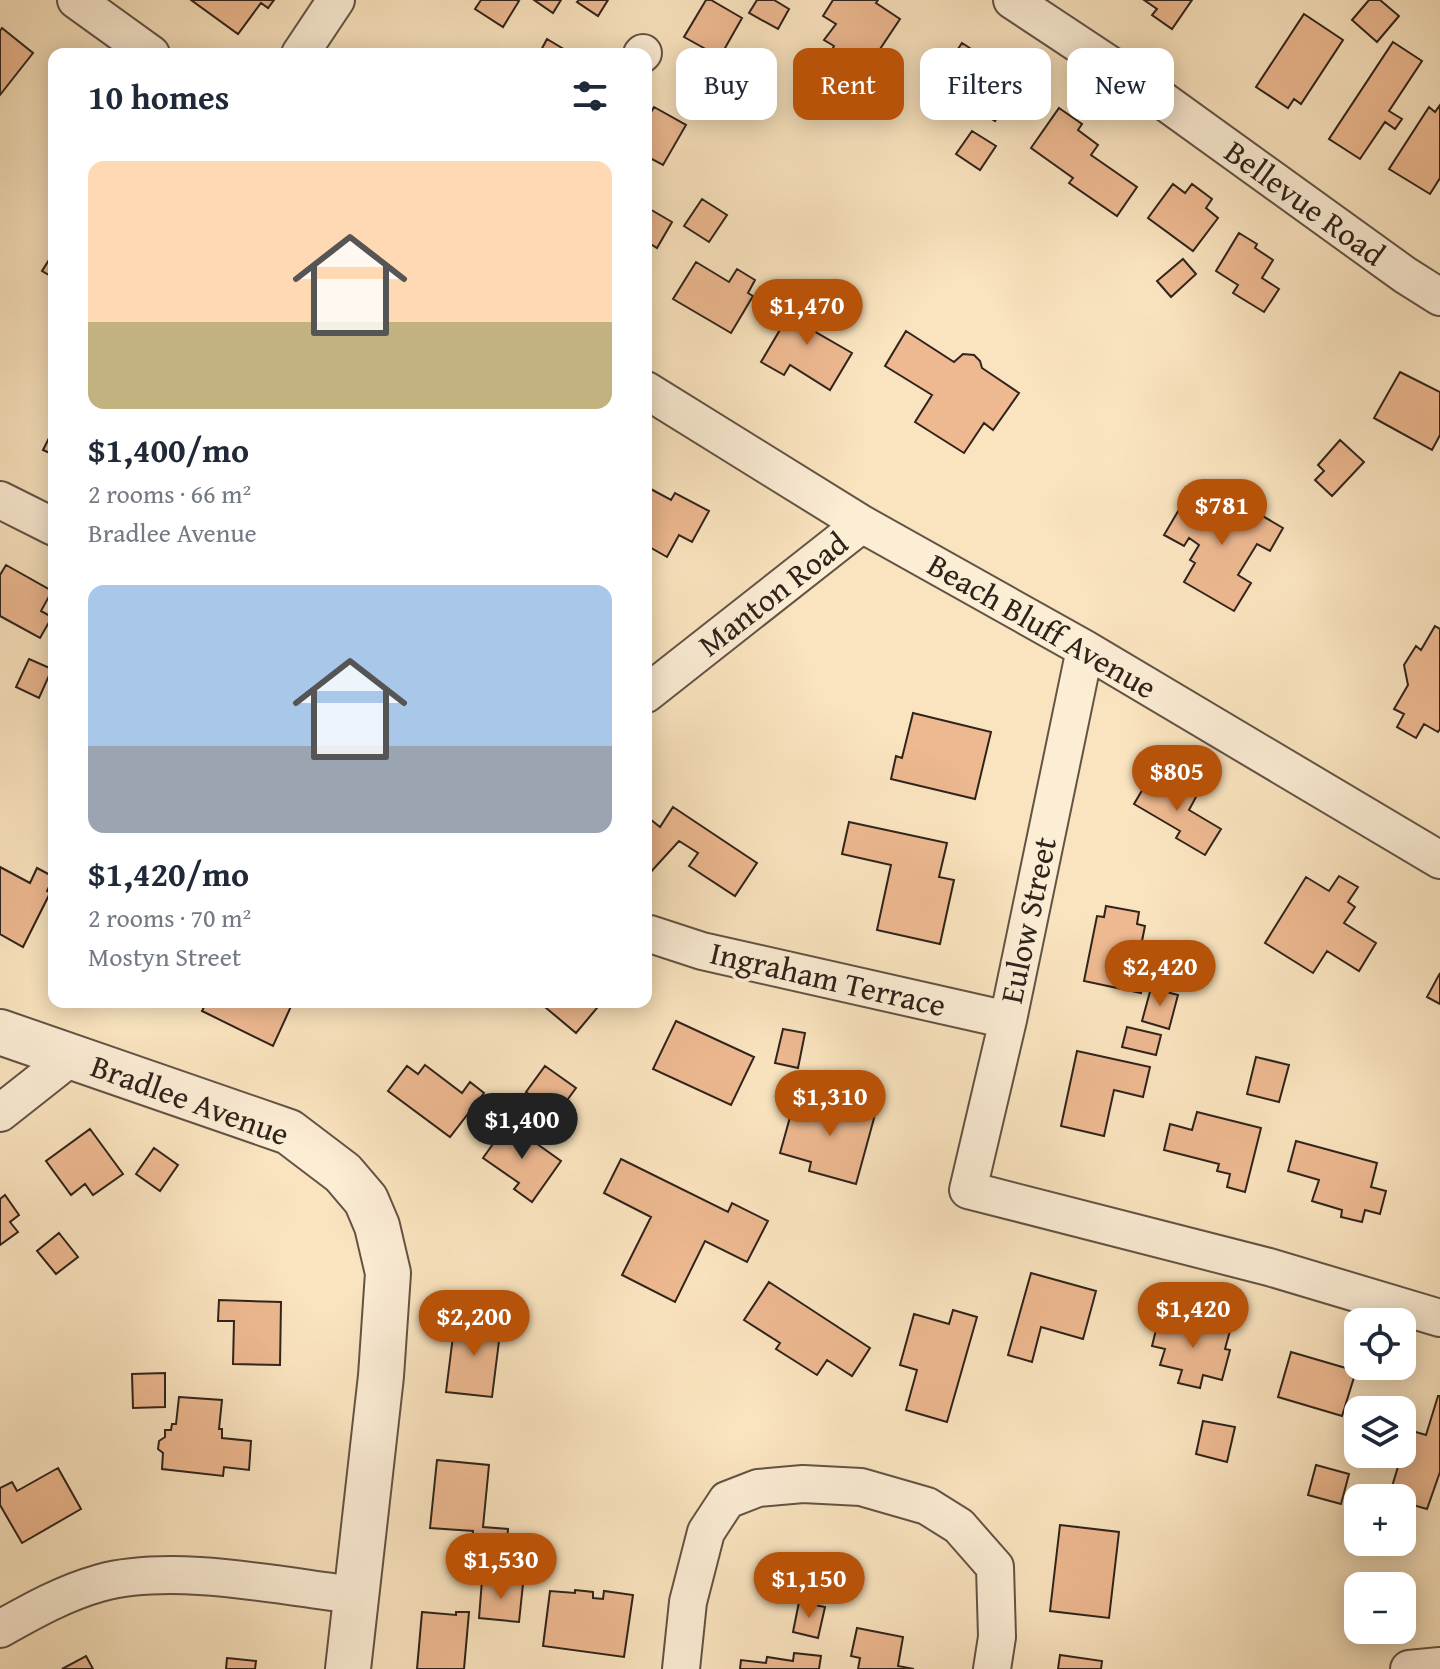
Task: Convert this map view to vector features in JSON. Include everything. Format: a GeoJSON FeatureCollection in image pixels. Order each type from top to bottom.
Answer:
{"type":"FeatureCollection","features":[{"type":"Feature","properties":{"kind":"street"},"geometry":{"type":"LineString","coordinates":[[76,0],[143,48]]}},
{"type":"Feature","properties":{"kind":"street"},"geometry":{"type":"LineString","coordinates":[[304,48],[336,0]]}},
{"type":"Feature","properties":{"kind":"street","name":"Bellevue Road"},"geometry":{"type":"LineString","coordinates":[[1012,0],[1154,94],[1440,297]]}},
{"type":"Feature","properties":{"kind":"street","name":"Beach Bluff Avenue"},"geometry":{"type":"LineString","coordinates":[[652,394],[862,524],[1085,649],[1440,860]]}},
{"type":"Feature","properties":{"kind":"street"},"geometry":{"type":"LineString","coordinates":[[0,500],[48,524]]}},
{"type":"Feature","properties":{"kind":"street","name":"Manton Road"},"geometry":{"type":"LineString","coordinates":[[652,689],[862,524]]}},
{"type":"Feature","properties":{"kind":"street","name":"Eulow Street"},"geometry":{"type":"LineString","coordinates":[[1085,649],[1008,1020],[968,1190],[1269,1267],[1440,1318]]}},
{"type":"Feature","properties":{"kind":"street","name":"Ingraham Terrace"},"geometry":{"type":"LineString","coordinates":[[652,935],[702,951],[1008,1020]]}},
{"type":"Feature","properties":{"kind":"street","name":"Bradlee Avenue"},"geometry":{"type":"LineString","coordinates":[[0,1032],[289,1132],[343,1173],[366,1200],[377,1226],[388,1273],[381,1376],[348,1669]]}},
{"type":"Feature","properties":{"kind":"street"},"geometry":{"type":"LineString","coordinates":[[0,1113],[71,1057]]}},
{"type":"Feature","properties":{"kind":"street"},"geometry":{"type":"LineString","coordinates":[[681,1669],[688,1602],[699,1557],[706,1532],[727,1500],[758,1488],[803,1484],[861,1487],[927,1506],[959,1526],[995,1567],[997,1637],[992,1669]]}},
{"type":"Feature","properties":{"kind":"street"},"geometry":{"type":"LineString","coordinates":[[0,1629],[50,1601],[101,1582],[149,1576],[191,1575],[355,1595]]}},
{"type":"Feature","properties":{"kind":"street"},"geometry":{"type":"LineString","coordinates":[[1409,1669],[1440,1666]]}},
{"type":"Feature","properties":{"kind":"building"},"geometry":{"type":"Polygon","coordinates":[[[191,0],[274,0],[268,8],[261,3],[238,34],[191,0]]]}},
{"type":"Feature","properties":{"kind":"building"},"geometry":{"type":"Polygon","coordinates":[[[481,0],[519,1],[503,27],[475,9],[481,0]]]}},
{"type":"Feature","properties":{"kind":"building"},"geometry":{"type":"Polygon","coordinates":[[[534,0],[561,0],[553,13],[534,0]]]}},
{"type":"Feature","properties":{"kind":"building"},"geometry":{"type":"Polygon","coordinates":[[[608,0],[598,16],[577,2],[608,0]]]}},
{"type":"Feature","properties":{"kind":"building"},"geometry":{"type":"Polygon","coordinates":[[[706,0],[742,18],[725,48],[704,48],[684,37],[706,0]]]}},
{"type":"Feature","properties":{"kind":"building"},"geometry":{"type":"Polygon","coordinates":[[[757,0],[774,0],[789,9],[778,29],[749,13],[757,0]]]}},
{"type":"Feature","properties":{"kind":"building"},"geometry":{"type":"Polygon","coordinates":[[[833,0],[878,0],[876,3],[900,19],[881,48],[833,48],[824,40],[836,24],[823,16],[833,0]]]}},
{"type":"Feature","properties":{"kind":"building"},"geometry":{"type":"Polygon","coordinates":[[[1144,0],[1192,0],[1172,29],[1152,15],[1157,9],[1144,0]]]}},
{"type":"Feature","properties":{"kind":"building"},"geometry":{"type":"Polygon","coordinates":[[[1369,0],[1380,0],[1399,16],[1377,42],[1352,20],[1369,0]]]}},
{"type":"Feature","properties":{"kind":"building"},"geometry":{"type":"Polygon","coordinates":[[[1304,14],[1343,40],[1301,104],[1294,99],[1288,108],[1256,87],[1304,14]]]}},
{"type":"Feature","properties":{"kind":"building"},"geometry":{"type":"Polygon","coordinates":[[[2,28],[33,53],[0,95],[0,31],[2,28]]]}},
{"type":"Feature","properties":{"kind":"building"},"geometry":{"type":"Polygon","coordinates":[[[547,39],[562,48],[542,48],[547,39]]]}},
{"type":"Feature","properties":{"kind":"building"},"geometry":{"type":"Polygon","coordinates":[[[1393,42],[1422,61],[1389,111],[1402,119],[1395,129],[1385,122],[1360,159],[1329,139],[1393,42]]]}},
{"type":"Feature","properties":{"kind":"building"},"geometry":{"type":"Polygon","coordinates":[[[1440,105],[1440,178],[1430,194],[1389,169],[1429,107],[1435,112],[1440,105]]]}},
{"type":"Feature","properties":{"kind":"building"},"geometry":{"type":"Polygon","coordinates":[[[654,107],[686,125],[663,165],[652,159],[654,107]]]}},
{"type":"Feature","properties":{"kind":"building"},"geometry":{"type":"Polygon","coordinates":[[[1059,108],[1067,114],[1067,120],[1082,124],[1078,130],[1098,145],[1091,155],[1137,187],[1117,216],[1069,183],[1073,178],[1031,148],[1059,108]]]}},
{"type":"Feature","properties":{"kind":"building"},"geometry":{"type":"Polygon","coordinates":[[[972,131],[996,146],[980,170],[956,154],[972,131]]]}},
{"type":"Feature","properties":{"kind":"building"},"geometry":{"type":"Polygon","coordinates":[[[1173,184],[1185,193],[1192,184],[1212,199],[1206,208],[1218,218],[1193,251],[1148,218],[1173,184]]]}},
{"type":"Feature","properties":{"kind":"building"},"geometry":{"type":"Polygon","coordinates":[[[702,199],[727,215],[709,242],[684,226],[702,199]]]}},
{"type":"Feature","properties":{"kind":"building"},"geometry":{"type":"Polygon","coordinates":[[[652,210],[672,222],[657,248],[652,245],[652,210]]]}},
{"type":"Feature","properties":{"kind":"building"},"geometry":{"type":"Polygon","coordinates":[[[1239,233],[1257,244],[1255,248],[1273,260],[1262,278],[1279,289],[1264,312],[1233,293],[1238,285],[1216,271],[1239,233]]]}},
{"type":"Feature","properties":{"kind":"building"},"geometry":{"type":"Polygon","coordinates":[[[1183,259],[1196,274],[1171,297],[1157,281],[1183,259]]]}},
{"type":"Feature","properties":{"kind":"building"},"geometry":{"type":"Polygon","coordinates":[[[696,262],[729,282],[737,269],[755,280],[748,293],[753,296],[731,333],[673,299],[696,262]]]}},
{"type":"Feature","properties":{"kind":"building"},"geometry":{"type":"Polygon","coordinates":[[[800,296],[825,311],[814,331],[852,353],[830,390],[790,365],[784,375],[761,362],[800,296]]]}},
{"type":"Feature","properties":{"kind":"building"},"geometry":{"type":"Polygon","coordinates":[[[906,331],[954,362],[963,354],[974,355],[982,368],[1019,393],[993,430],[984,423],[964,453],[915,422],[932,395],[885,366],[906,331]]]}},
{"type":"Feature","properties":{"kind":"building"},"geometry":{"type":"Polygon","coordinates":[[[1400,372],[1440,392],[1440,435],[1432,450],[1374,418],[1400,372]]]}},
{"type":"Feature","properties":{"kind":"building"},"geometry":{"type":"Polygon","coordinates":[[[1340,440],[1364,462],[1332,496],[1315,480],[1324,471],[1318,465],[1340,440]]]}},
{"type":"Feature","properties":{"kind":"building"},"geometry":{"type":"Polygon","coordinates":[[[652,490],[671,500],[675,493],[709,511],[692,542],[679,535],[667,557],[652,548],[652,490]]]}},
{"type":"Feature","properties":{"kind":"building"},"geometry":{"type":"Polygon","coordinates":[[[1187,496],[1211,510],[1208,516],[1218,521],[1232,498],[1283,528],[1270,551],[1257,544],[1238,575],[1251,583],[1234,611],[1184,582],[1195,563],[1190,560],[1199,545],[1189,538],[1184,546],[1164,535],[1187,496]]]}},
{"type":"Feature","properties":{"kind":"building"},"geometry":{"type":"Polygon","coordinates":[[[6,565],[48,589],[48,598],[41,611],[48,615],[48,624],[40,638],[0,616],[0,575],[6,565]]]}},
{"type":"Feature","properties":{"kind":"building"},"geometry":{"type":"Polygon","coordinates":[[[1435,626],[1440,629],[1440,729],[1438,732],[1424,724],[1416,738],[1397,727],[1404,714],[1394,709],[1408,685],[1404,665],[1416,646],[1421,650],[1435,626]]]}},
{"type":"Feature","properties":{"kind":"building"},"geometry":{"type":"Polygon","coordinates":[[[29,659],[48,667],[48,678],[39,698],[16,687],[29,659]]]}},
{"type":"Feature","properties":{"kind":"building"},"geometry":{"type":"Polygon","coordinates":[[[913,713],[991,732],[975,799],[891,779],[896,756],[902,758],[913,713]]]}},
{"type":"Feature","properties":{"kind":"building"},"geometry":{"type":"Polygon","coordinates":[[[1153,772],[1196,797],[1189,810],[1221,829],[1205,855],[1176,838],[1180,831],[1134,804],[1153,772]]]}},
{"type":"Feature","properties":{"kind":"building"},"geometry":{"type":"Polygon","coordinates":[[[673,807],[757,863],[735,896],[689,866],[698,853],[679,841],[652,871],[652,821],[660,827],[673,807]]]}},
{"type":"Feature","properties":{"kind":"building"},"geometry":{"type":"Polygon","coordinates":[[[849,822],[947,843],[939,877],[954,880],[940,944],[877,930],[891,865],[842,854],[849,822]]]}},
{"type":"Feature","properties":{"kind":"building"},"geometry":{"type":"Polygon","coordinates":[[[0,867],[30,883],[37,868],[48,874],[48,897],[23,947],[0,934],[0,867]]]}},
{"type":"Feature","properties":{"kind":"building"},"geometry":{"type":"Polygon","coordinates":[[[1339,876],[1358,887],[1348,902],[1355,907],[1344,923],[1376,943],[1359,971],[1327,951],[1313,973],[1265,943],[1306,877],[1329,891],[1339,876]]]}},
{"type":"Feature","properties":{"kind":"building"},"geometry":{"type":"Polygon","coordinates":[[[1106,906],[1139,912],[1137,924],[1145,926],[1140,951],[1148,952],[1141,993],[1084,981],[1097,916],[1104,917],[1106,906]]]}},
{"type":"Feature","properties":{"kind":"building"},"geometry":{"type":"Polygon","coordinates":[[[1440,973],[1440,1004],[1427,997],[1440,973]]]}},
{"type":"Feature","properties":{"kind":"building"},"geometry":{"type":"Polygon","coordinates":[[[1151,988],[1178,995],[1169,1029],[1142,1021],[1151,988]]]}},
{"type":"Feature","properties":{"kind":"building"},"geometry":{"type":"Polygon","coordinates":[[[204,1008],[290,1008],[273,1046],[202,1011],[204,1008]]]}},
{"type":"Feature","properties":{"kind":"building"},"geometry":{"type":"Polygon","coordinates":[[[546,1008],[597,1008],[576,1033],[546,1008]]]}},
{"type":"Feature","properties":{"kind":"building"},"geometry":{"type":"Polygon","coordinates":[[[676,1021],[754,1057],[731,1105],[653,1069],[676,1021]]]}},
{"type":"Feature","properties":{"kind":"building"},"geometry":{"type":"Polygon","coordinates":[[[1127,1027],[1161,1035],[1156,1055],[1122,1047],[1127,1027]]]}},
{"type":"Feature","properties":{"kind":"building"},"geometry":{"type":"Polygon","coordinates":[[[783,1029],[805,1033],[798,1068],[775,1063],[783,1029]]]}},
{"type":"Feature","properties":{"kind":"building"},"geometry":{"type":"Polygon","coordinates":[[[1077,1051],[1150,1067],[1143,1097],[1114,1090],[1104,1136],[1061,1126],[1077,1051]]]}},
{"type":"Feature","properties":{"kind":"building"},"geometry":{"type":"Polygon","coordinates":[[[1256,1057],[1289,1065],[1279,1102],[1247,1094],[1256,1057]]]}},
{"type":"Feature","properties":{"kind":"building"},"geometry":{"type":"Polygon","coordinates":[[[425,1065],[462,1093],[470,1082],[484,1093],[450,1137],[388,1091],[407,1066],[418,1074],[425,1065]]]}},
{"type":"Feature","properties":{"kind":"building"},"geometry":{"type":"Polygon","coordinates":[[[545,1066],[576,1088],[557,1114],[526,1092],[545,1066]]]}},
{"type":"Feature","properties":{"kind":"building"},"geometry":{"type":"Polygon","coordinates":[[[822,1097],[876,1111],[856,1184],[809,1171],[811,1162],[780,1153],[794,1103],[819,1109],[822,1097]]]}},
{"type":"Feature","properties":{"kind":"building"},"geometry":{"type":"Polygon","coordinates":[[[1197,1112],[1261,1128],[1245,1192],[1227,1187],[1230,1174],[1217,1171],[1219,1164],[1164,1150],[1170,1124],[1192,1130],[1197,1112]]]}},
{"type":"Feature","properties":{"kind":"building"},"geometry":{"type":"Polygon","coordinates":[[[508,1123],[561,1161],[532,1202],[514,1189],[519,1183],[483,1158],[508,1123]]]}},
{"type":"Feature","properties":{"kind":"building"},"geometry":{"type":"Polygon","coordinates":[[[90,1129],[123,1174],[93,1195],[85,1184],[71,1195],[46,1161],[90,1129]]]}},
{"type":"Feature","properties":{"kind":"building"},"geometry":{"type":"Polygon","coordinates":[[[1296,1141],[1377,1163],[1371,1187],[1386,1191],[1380,1214],[1365,1210],[1362,1222],[1341,1217],[1342,1210],[1312,1201],[1319,1180],[1288,1171],[1296,1141]]]}},
{"type":"Feature","properties":{"kind":"building"},"geometry":{"type":"Polygon","coordinates":[[[154,1148],[178,1165],[160,1191],[136,1174],[154,1148]]]}},
{"type":"Feature","properties":{"kind":"building"},"geometry":{"type":"Polygon","coordinates":[[[621,1159],[728,1212],[732,1203],[768,1221],[747,1262],[705,1241],[675,1302],[622,1275],[651,1217],[604,1193],[621,1159]]]}},
{"type":"Feature","properties":{"kind":"building"},"geometry":{"type":"Polygon","coordinates":[[[5,1195],[19,1215],[10,1222],[18,1232],[0,1245],[0,1199],[5,1195]]]}},
{"type":"Feature","properties":{"kind":"building"},"geometry":{"type":"Polygon","coordinates":[[[59,1233],[78,1257],[56,1274],[37,1251],[59,1233]]]}},
{"type":"Feature","properties":{"kind":"building"},"geometry":{"type":"Polygon","coordinates":[[[1031,1273],[1096,1291],[1083,1339],[1041,1327],[1032,1362],[1008,1355],[1031,1273]]]}},
{"type":"Feature","properties":{"kind":"building"},"geometry":{"type":"Polygon","coordinates":[[[769,1282],[870,1348],[852,1376],[827,1360],[817,1375],[776,1349],[780,1343],[744,1320],[769,1282]]]}},
{"type":"Feature","properties":{"kind":"building"},"geometry":{"type":"Polygon","coordinates":[[[219,1300],[281,1302],[280,1365],[233,1364],[234,1321],[218,1321],[219,1300]]]}},
{"type":"Feature","properties":{"kind":"building"},"geometry":{"type":"Polygon","coordinates":[[[953,1310],[977,1317],[947,1422],[906,1410],[917,1370],[900,1365],[914,1314],[949,1324],[953,1310]]]}},
{"type":"Feature","properties":{"kind":"building"},"geometry":{"type":"Polygon","coordinates":[[[1159,1318],[1203,1328],[1205,1320],[1231,1327],[1225,1349],[1230,1350],[1222,1380],[1203,1375],[1200,1388],[1178,1383],[1182,1370],[1160,1365],[1165,1349],[1152,1346],[1159,1318]]]}},
{"type":"Feature","properties":{"kind":"building"},"geometry":{"type":"Polygon","coordinates":[[[455,1320],[501,1325],[492,1397],[446,1392],[455,1320]]]}},
{"type":"Feature","properties":{"kind":"building"},"geometry":{"type":"Polygon","coordinates":[[[1291,1352],[1344,1367],[1344,1380],[1353,1380],[1348,1396],[1344,1396],[1342,1416],[1278,1397],[1291,1352]]]}},
{"type":"Feature","properties":{"kind":"building"},"geometry":{"type":"Polygon","coordinates":[[[165,1373],[165,1407],[133,1408],[132,1374],[165,1373]]]}},
{"type":"Feature","properties":{"kind":"building"},"geometry":{"type":"Polygon","coordinates":[[[1440,1396],[1440,1472],[1427,1509],[1416,1506],[1416,1484],[1393,1484],[1398,1468],[1416,1468],[1416,1432],[1426,1435],[1440,1396]]]}},
{"type":"Feature","properties":{"kind":"building"},"geometry":{"type":"Polygon","coordinates":[[[179,1397],[222,1400],[219,1429],[222,1429],[222,1438],[251,1441],[249,1470],[224,1467],[223,1476],[162,1469],[163,1453],[158,1449],[159,1441],[165,1437],[165,1430],[171,1430],[172,1424],[176,1424],[179,1397]]]}},
{"type":"Feature","properties":{"kind":"building"},"geometry":{"type":"Polygon","coordinates":[[[1203,1421],[1235,1427],[1227,1462],[1196,1454],[1203,1421]]]}},
{"type":"Feature","properties":{"kind":"building"},"geometry":{"type":"Polygon","coordinates":[[[437,1460],[489,1465],[483,1527],[508,1529],[505,1563],[470,1560],[473,1531],[430,1528],[437,1460]]]}},
{"type":"Feature","properties":{"kind":"building"},"geometry":{"type":"Polygon","coordinates":[[[1316,1465],[1349,1474],[1341,1504],[1308,1495],[1316,1465]]]}},
{"type":"Feature","properties":{"kind":"building"},"geometry":{"type":"Polygon","coordinates":[[[58,1468],[81,1509],[22,1543],[0,1505],[0,1488],[12,1482],[17,1491],[58,1468]]]}},
{"type":"Feature","properties":{"kind":"building"},"geometry":{"type":"Polygon","coordinates":[[[1060,1525],[1119,1532],[1109,1618],[1050,1611],[1060,1525]]]}},
{"type":"Feature","properties":{"kind":"building"},"geometry":{"type":"Polygon","coordinates":[[[482,1580],[523,1584],[519,1622],[479,1618],[482,1580]]]}},
{"type":"Feature","properties":{"kind":"building"},"geometry":{"type":"Polygon","coordinates":[[[575,1590],[593,1592],[593,1598],[603,1599],[604,1591],[633,1595],[624,1657],[543,1646],[550,1591],[575,1593],[575,1590]]]}},
{"type":"Feature","properties":{"kind":"building"},"geometry":{"type":"Polygon","coordinates":[[[799,1602],[825,1607],[818,1638],[793,1632],[799,1602]]]}},
{"type":"Feature","properties":{"kind":"building"},"geometry":{"type":"Polygon","coordinates":[[[422,1612],[456,1615],[456,1612],[469,1612],[464,1669],[417,1669],[422,1612]]]}},
{"type":"Feature","properties":{"kind":"building"},"geometry":{"type":"Polygon","coordinates":[[[857,1628],[903,1637],[898,1666],[914,1669],[858,1669],[860,1658],[851,1656],[857,1628]]]}},
{"type":"Feature","properties":{"kind":"building"},"geometry":{"type":"Polygon","coordinates":[[[794,1653],[821,1656],[819,1669],[740,1669],[741,1660],[766,1663],[767,1657],[793,1661],[794,1653]]]}},
{"type":"Feature","properties":{"kind":"building"},"geometry":{"type":"Polygon","coordinates":[[[1060,1655],[1102,1661],[1101,1669],[1058,1669],[1060,1655]]]}},
{"type":"Feature","properties":{"kind":"building"},"geometry":{"type":"Polygon","coordinates":[[[86,1656],[93,1669],[62,1669],[86,1656]]]}},
{"type":"Feature","properties":{"kind":"building"},"geometry":{"type":"Polygon","coordinates":[[[227,1658],[256,1661],[255,1669],[226,1669],[227,1658]]]}}]}
